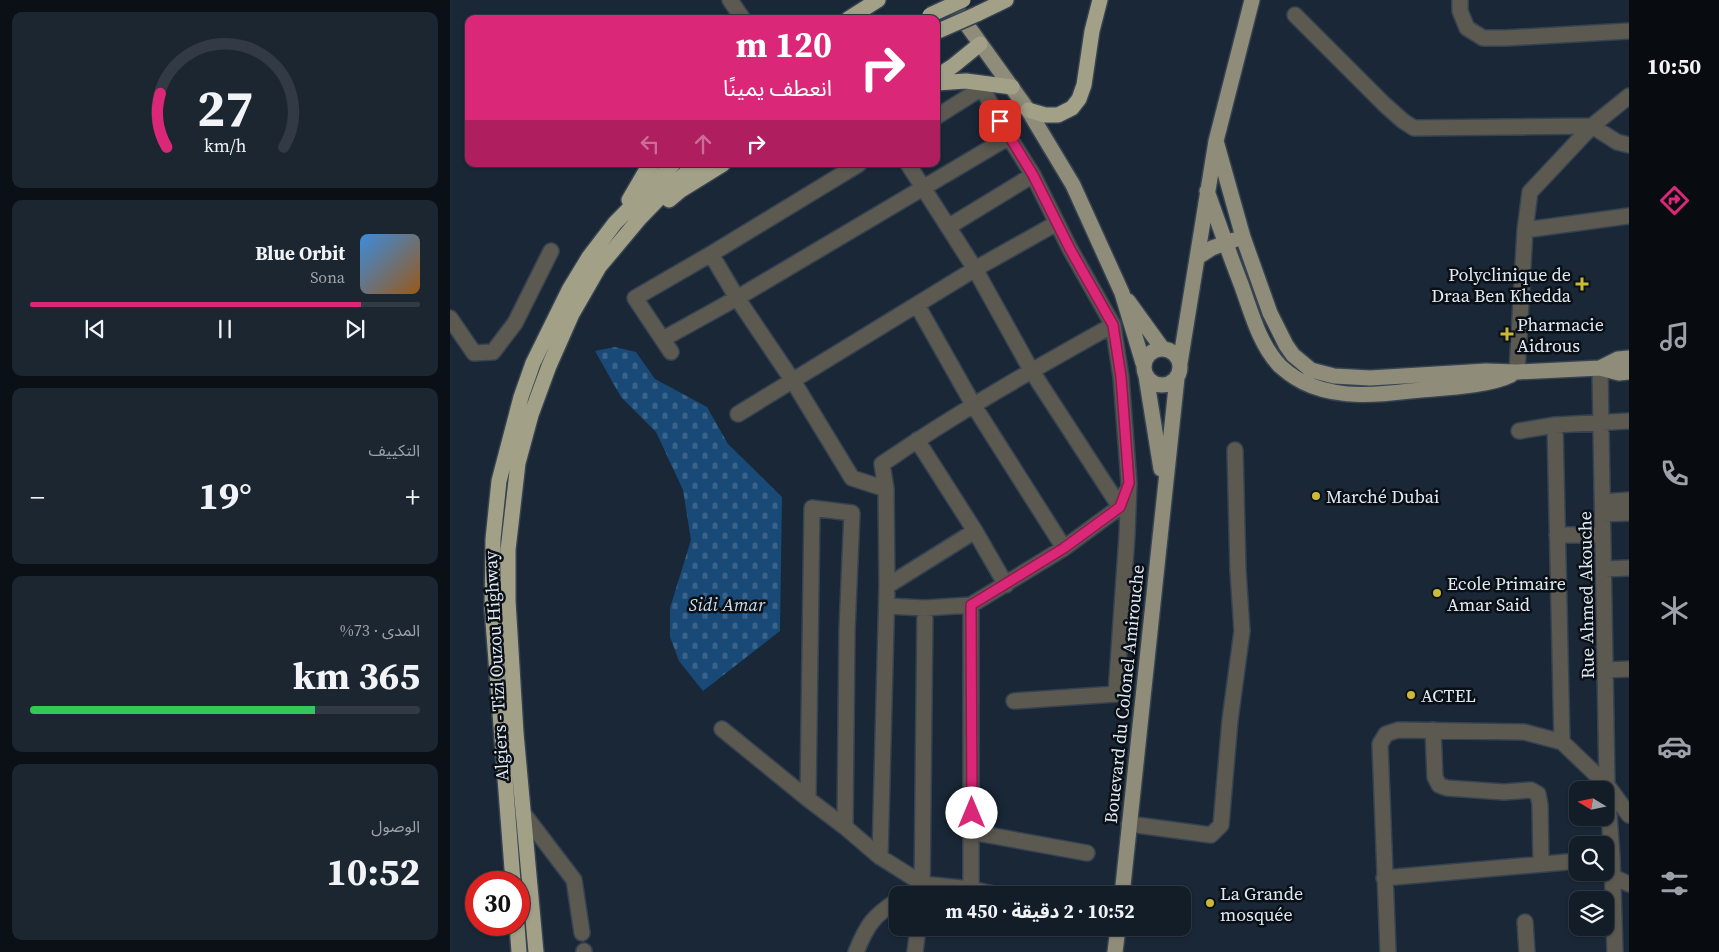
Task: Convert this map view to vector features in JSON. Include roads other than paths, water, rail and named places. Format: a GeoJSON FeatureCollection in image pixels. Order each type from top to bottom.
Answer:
{"type":"FeatureCollection","features":[{"type":"Feature","properties":{"kind":"highway"},"geometry":{"type":"LineString","coordinates":[[854,15],[878,0]]}},
{"type":"Feature","properties":{"kind":"highway"},"geometry":{"type":"LineString","coordinates":[[931,15],[964,0]]}},
{"type":"Feature","properties":{"kind":"highway"},"geometry":{"type":"LineString","coordinates":[[940,30],[1006,0]]}},
{"type":"Feature","properties":{"kind":"highway"},"geometry":{"type":"LineString","coordinates":[[1028,110],[1058,115],[1072,108],[1080,98],[1100,0]]}},
{"type":"Feature","properties":{"kind":"highway"},"geometry":{"type":"LineString","coordinates":[[940,74],[980,44]]}},
{"type":"Feature","properties":{"kind":"highway"},"geometry":{"type":"LineString","coordinates":[[940,83],[966,81],[1012,87]]}},
{"type":"Feature","properties":{"kind":"highway"},"geometry":{"type":"LineString","coordinates":[[616,223],[649,167]]}},
{"type":"Feature","properties":{"kind":"highway","name":"Algiers - Tizi Ouzou Highway"},"geometry":{"type":"LineString","coordinates":[[512,871],[492,609],[493,539],[499,481],[522,397],[543,341],[569,290],[589,257],[616,223],[670,167]]}},
{"type":"Feature","properties":{"kind":"highway","name":"Algiers - Tizi Ouzou Highway"},"geometry":{"type":"LineString","coordinates":[[536,952],[516,733],[508,601],[508,550],[518,464],[531,415],[549,366],[572,314],[599,267],[663,194],[693,167]]}},
{"type":"Feature","properties":{"kind":"highway"},"geometry":{"type":"LineString","coordinates":[[619,243],[681,190],[718,167]]}},
{"type":"Feature","properties":{"kind":"highway"},"geometry":{"type":"LineString","coordinates":[[518,936],[519,952]]}},
{"type":"Feature","properties":{"kind":"main road"},"geometry":{"type":"LineString","coordinates":[[949,0],[1028,110],[1073,185],[1122,293],[1166,349],[1178,358],[1178,370],[1167,384],[1155,384],[1145,370],[1148,354],[1152,351],[1166,349],[1187,325]]}},
{"type":"Feature","properties":{"kind":"main road","name":"Bouevard du Colonel Amirouche"},"geometry":{"type":"LineString","coordinates":[[1123,886],[1178,370],[1187,325],[1216,141],[1252,0]]}},
{"type":"Feature","properties":{"kind":"main road"},"geometry":{"type":"LineString","coordinates":[[1216,141],[1243,237],[1261,288],[1281,335],[1293,355],[1311,370],[1334,376],[1370,378],[1486,371],[1516,372],[1600,368],[1619,373],[1629,372]]}},
{"type":"Feature","properties":{"kind":"main road"},"geometry":{"type":"LineString","coordinates":[[1207,191],[1257,328],[1280,365],[1296,378],[1312,386],[1338,393],[1358,395],[1489,382],[1504,379],[1516,372]]}},
{"type":"Feature","properties":{"kind":"main road"},"geometry":{"type":"LineString","coordinates":[[1198,257],[1212,248],[1243,237]]}},
{"type":"Feature","properties":{"kind":"main road","name":"Bouevard du Colonel Amirouche"},"geometry":{"type":"LineString","coordinates":[[1122,293],[1145,370],[1164,498]]}},
{"type":"Feature","properties":{"kind":"main road"},"geometry":{"type":"LineString","coordinates":[[1600,368],[1618,358],[1629,358]]}},
{"type":"Feature","properties":{"kind":"main road"},"geometry":{"type":"LineString","coordinates":[[1115,952],[1117,936]]}},
{"type":"Feature","properties":{"kind":"street"},"geometry":{"type":"LineString","coordinates":[[730,0],[740,15]]}},
{"type":"Feature","properties":{"kind":"street"},"geometry":{"type":"LineString","coordinates":[[1460,0],[1460,11],[1467,28],[1483,38],[1629,31]]}},
{"type":"Feature","properties":{"kind":"street"},"geometry":{"type":"LineString","coordinates":[[1295,15],[1384,104],[1414,128],[1592,126],[1618,142],[1629,145]]}},
{"type":"Feature","properties":{"kind":"street"},"geometry":{"type":"LineString","coordinates":[[940,114],[982,88],[1033,175],[1113,325],[1121,377],[1129,483],[1116,694],[1014,701]]}},
{"type":"Feature","properties":{"kind":"street"},"geometry":{"type":"LineString","coordinates":[[1516,372],[1525,230],[1530,192],[1592,126],[1629,96]]}},
{"type":"Feature","properties":{"kind":"street"},"geometry":{"type":"LineString","coordinates":[[663,339],[737,298],[1010,137]]}},
{"type":"Feature","properties":{"kind":"street"},"geometry":{"type":"LineString","coordinates":[[672,352],[636,298],[854,167]]}},
{"type":"Feature","properties":{"kind":"street"},"geometry":{"type":"LineString","coordinates":[[910,167],[975,269],[1031,370],[1120,507]]}},
{"type":"Feature","properties":{"kind":"street"},"geometry":{"type":"LineString","coordinates":[[948,227],[1033,175]]}},
{"type":"Feature","properties":{"kind":"street"},"geometry":{"type":"LineString","coordinates":[[1525,230],[1629,216]]}},
{"type":"Feature","properties":{"kind":"street"},"geometry":{"type":"LineString","coordinates":[[738,414],[975,269],[1057,223]]}},
{"type":"Feature","properties":{"kind":"street"},"geometry":{"type":"LineString","coordinates":[[450,318],[474,353],[493,352],[515,322],[551,251]]}},
{"type":"Feature","properties":{"kind":"street"},"geometry":{"type":"LineString","coordinates":[[710,254],[793,381],[852,478],[886,489]]}},
{"type":"Feature","properties":{"kind":"street"},"geometry":{"type":"LineString","coordinates":[[917,305],[974,406],[1064,548]]}},
{"type":"Feature","properties":{"kind":"street"},"geometry":{"type":"LineString","coordinates":[[880,857],[887,606],[886,489],[882,464],[917,440],[1031,370],[1113,325]]}},
{"type":"Feature","properties":{"kind":"street","name":"Rue Ahmed Akouche"},"geometry":{"type":"LineString","coordinates":[[1600,368],[1608,781]]}},
{"type":"Feature","properties":{"kind":"street"},"geometry":{"type":"LineString","coordinates":[[1519,431],[1554,425],[1629,421]]}},
{"type":"Feature","properties":{"kind":"street"},"geometry":{"type":"LineString","coordinates":[[1554,425],[1562,742]]}},
{"type":"Feature","properties":{"kind":"street"},"geometry":{"type":"LineString","coordinates":[[917,440],[975,531],[1006,585]]}},
{"type":"Feature","properties":{"kind":"street"},"geometry":{"type":"LineString","coordinates":[[1129,824],[1211,835],[1221,826],[1230,720],[1242,631],[1238,571],[1235,450]]}},
{"type":"Feature","properties":{"kind":"street"},"geometry":{"type":"LineString","coordinates":[[887,606],[925,608],[971,605],[1064,548],[1120,507],[1129,483]]}},
{"type":"Feature","properties":{"kind":"street"},"geometry":{"type":"LineString","coordinates":[[1603,508],[1629,500]]}},
{"type":"Feature","properties":{"kind":"street"},"geometry":{"type":"LineString","coordinates":[[808,799],[812,508],[852,514],[847,630],[845,827]]}},
{"type":"Feature","properties":{"kind":"street"},"geometry":{"type":"LineString","coordinates":[[1603,508],[1629,513]]}},
{"type":"Feature","properties":{"kind":"street"},"geometry":{"type":"LineString","coordinates":[[887,586],[975,531]]}},
{"type":"Feature","properties":{"kind":"street"},"geometry":{"type":"LineString","coordinates":[[1557,535],[1603,535]]}},
{"type":"Feature","properties":{"kind":"street"},"geometry":{"type":"LineString","coordinates":[[1604,569],[1629,568]]}},
{"type":"Feature","properties":{"kind":"street"},"geometry":{"type":"LineString","coordinates":[[971,605],[971,886]]}},
{"type":"Feature","properties":{"kind":"street"},"geometry":{"type":"LineString","coordinates":[[923,886],[925,608]]}},
{"type":"Feature","properties":{"kind":"street"},"geometry":{"type":"LineString","coordinates":[[1606,670],[1629,670]]}},
{"type":"Feature","properties":{"kind":"street"},"geometry":{"type":"LineString","coordinates":[[722,729],[918,886]]}},
{"type":"Feature","properties":{"kind":"street"},"geometry":{"type":"LineString","coordinates":[[1388,952],[1380,744],[1386,734],[1398,730],[1524,732],[1562,742],[1604,781]]}},
{"type":"Feature","properties":{"kind":"street"},"geometry":{"type":"LineString","coordinates":[[1434,730],[1435,777],[1439,785],[1448,788],[1504,792],[1531,790],[1538,794],[1540,805],[1541,864]]}},
{"type":"Feature","properties":{"kind":"street"},"geometry":{"type":"LineString","coordinates":[[1614,794],[1629,815]]}},
{"type":"Feature","properties":{"kind":"street"},"geometry":{"type":"LineString","coordinates":[[523,813],[574,880],[582,933]]}},
{"type":"Feature","properties":{"kind":"street"},"geometry":{"type":"LineString","coordinates":[[972,832],[1087,853]]}},
{"type":"Feature","properties":{"kind":"street"},"geometry":{"type":"LineString","coordinates":[[1384,878],[1569,862]]}},
{"type":"Feature","properties":{"kind":"street"},"geometry":{"type":"LineString","coordinates":[[1614,877],[1629,884]]}},
{"type":"Feature","properties":{"kind":"street","name":"Rue Ahmed Akouche"},"geometry":{"type":"LineString","coordinates":[[1613,881],[1615,952]]}},
{"type":"Feature","properties":{"kind":"street"},"geometry":{"type":"LineString","coordinates":[[856,952],[865,930],[882,910],[889,906]]}},
{"type":"Feature","properties":{"kind":"street"},"geometry":{"type":"LineString","coordinates":[[1525,922],[1526,952]]}},
{"type":"Feature","properties":{"kind":"street"},"geometry":{"type":"LineString","coordinates":[[915,952],[917,936]]}},
{"type":"Feature","properties":{"kind":"place","name":"Polyclinique de Draa Ben Khedda"},"geometry":{"type":"Point","coordinates":[1582,284]}},
{"type":"Feature","properties":{"kind":"place","name":"Pharmacie Aidrous"},"geometry":{"type":"Point","coordinates":[1507,334]}},
{"type":"Feature","properties":{"kind":"place","name":"Marché Dubai"},"geometry":{"type":"Point","coordinates":[1316,496]}},
{"type":"Feature","properties":{"kind":"place","name":"Ecole Primaire Amar Said"},"geometry":{"type":"Point","coordinates":[1437,593]}},
{"type":"Feature","properties":{"kind":"place","name":"ACTEL"},"geometry":{"type":"Point","coordinates":[1411,695]}},
{"type":"Feature","properties":{"kind":"place","name":"La Grande mosquée"},"geometry":{"type":"Point","coordinates":[1210,903]}},
{"type":"Feature","properties":{"kind":"park label","name":"Sidi Amar"},"geometry":{"type":"Point","coordinates":[727,604]}}]}
